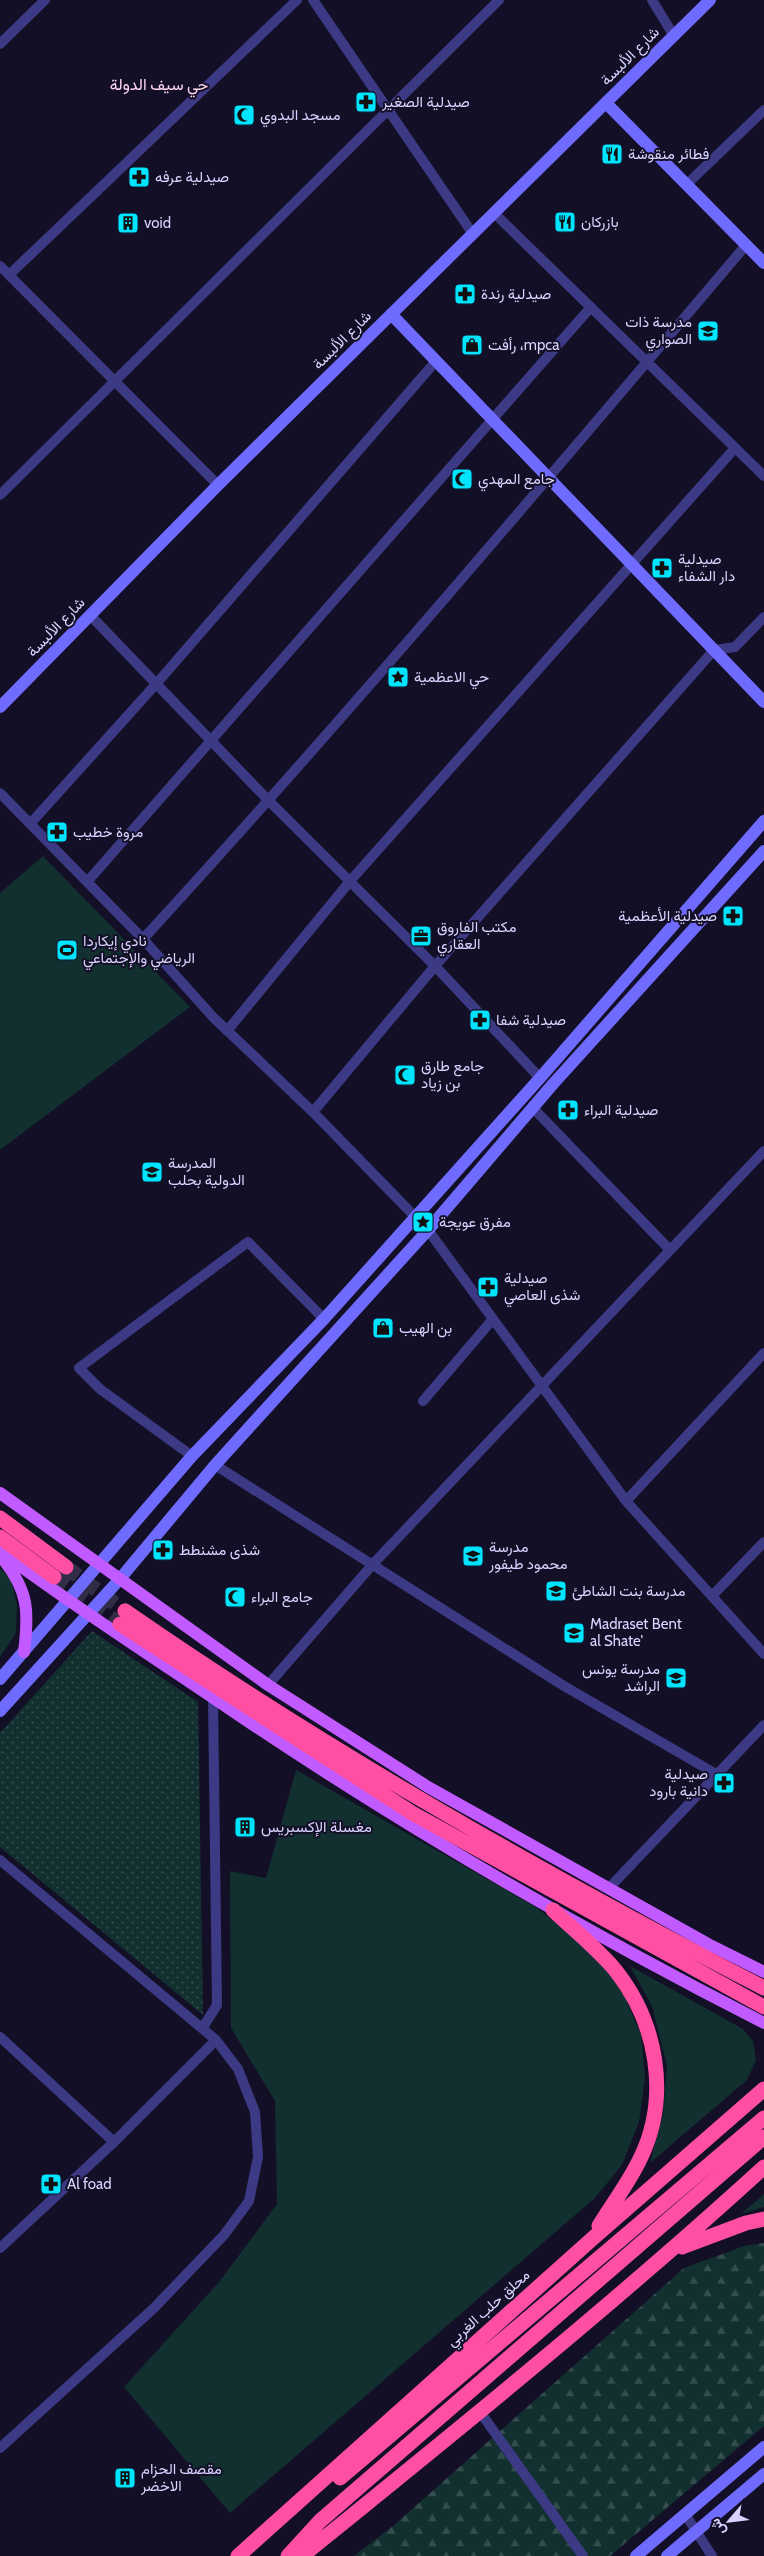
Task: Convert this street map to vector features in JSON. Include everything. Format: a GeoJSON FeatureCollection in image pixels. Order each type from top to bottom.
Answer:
{"type":"FeatureCollection","features":[{"type":"Feature","properties":{"kind":"highway"},"geometry":{"type":"LineString","coordinates":[[0,1518],[60,1572],[0,1537]]}},
{"type":"Feature","properties":{"kind":"highway"},"geometry":{"type":"LineString","coordinates":[[764,1988],[565,1881],[424,1793],[122,1617],[410,1819],[764,2007]]}},
{"type":"Feature","properties":{"kind":"highway"},"geometry":{"type":"LineString","coordinates":[[553,1910],[614,1969],[627,1985],[645,2021],[655,2060],[656,2100],[648,2139],[641,2158],[592,2239]]}},
{"type":"Feature","properties":{"kind":"highway","name":"محلق حلب الغربي"},"geometry":{"type":"LineString","coordinates":[[239,2556],[592,2239],[764,2089]]}},
{"type":"Feature","properties":{"kind":"highway"},"geometry":{"type":"LineString","coordinates":[[239,2556],[309,2504],[764,2118]]}},
{"type":"Feature","properties":{"kind":"highway"},"geometry":{"type":"LineString","coordinates":[[288,2556],[320,2521],[764,2137]]}},
{"type":"Feature","properties":{"kind":"highway"},"geometry":{"type":"LineString","coordinates":[[302,2556],[480,2412],[674,2250],[764,2167]]}},
{"type":"Feature","properties":{"kind":"highway"},"geometry":{"type":"LineString","coordinates":[[674,2250],[746,2223],[764,2219]]}},
{"type":"Feature","properties":{"kind":"main road"},"geometry":{"type":"LineString","coordinates":[[0,1493],[99,1566],[143,1594],[268,1685],[424,1793],[609,1888],[764,1972]]}},
{"type":"Feature","properties":{"kind":"main road"},"geometry":{"type":"LineString","coordinates":[[0,1551],[68,1601],[212,1698],[410,1819],[553,1910],[764,2023]]}},
{"type":"Feature","properties":{"kind":"main road"},"geometry":{"type":"LineString","coordinates":[[0,1556],[14,1573],[26,1602],[27,1622],[24,1652]]}},
{"type":"Feature","properties":{"kind":"street"},"geometry":{"type":"LineString","coordinates":[[0,44],[45,0]]}},
{"type":"Feature","properties":{"kind":"street"},"geometry":{"type":"LineString","coordinates":[[9,275],[297,0]]}},
{"type":"Feature","properties":{"kind":"street"},"geometry":{"type":"LineString","coordinates":[[313,0],[473,234]]}},
{"type":"Feature","properties":{"kind":"street"},"geometry":{"type":"LineString","coordinates":[[0,495],[499,0]]}},
{"type":"Feature","properties":{"kind":"street"},"geometry":{"type":"LineString","coordinates":[[652,0],[674,36]]}},
{"type":"Feature","properties":{"kind":"street","name":"شارع الألبسة"},"geometry":{"type":"LineString","coordinates":[[0,707],[218,485],[710,0]]}},
{"type":"Feature","properties":{"kind":"street"},"geometry":{"type":"LineString","coordinates":[[606,103],[764,263]]}},
{"type":"Feature","properties":{"kind":"street"},"geometry":{"type":"LineString","coordinates":[[686,185],[764,110]]}},
{"type":"Feature","properties":{"kind":"street"},"geometry":{"type":"LineString","coordinates":[[494,213],[764,476]]}},
{"type":"Feature","properties":{"kind":"street"},"geometry":{"type":"LineString","coordinates":[[143,939],[269,801],[549,478],[746,245]]}},
{"type":"Feature","properties":{"kind":"street"},"geometry":{"type":"LineString","coordinates":[[0,266],[218,485]]}},
{"type":"Feature","properties":{"kind":"street"},"geometry":{"type":"LineString","coordinates":[[87,882],[591,307]]}},
{"type":"Feature","properties":{"kind":"street"},"geometry":{"type":"LineString","coordinates":[[391,314],[764,702]]}},
{"type":"Feature","properties":{"kind":"street"},"geometry":{"type":"LineString","coordinates":[[30,824],[157,684],[436,361]]}},
{"type":"Feature","properties":{"kind":"street"},"geometry":{"type":"LineString","coordinates":[[227,1031],[351,880],[735,448]]}},
{"type":"Feature","properties":{"kind":"street"},"geometry":{"type":"LineString","coordinates":[[90,615],[213,740],[269,801],[351,880],[435,966],[540,1078]]}},
{"type":"Feature","properties":{"kind":"street"},"geometry":{"type":"LineString","coordinates":[[313,1112],[435,966],[714,650],[735,647],[764,617]]}},
{"type":"Feature","properties":{"kind":"street"},"geometry":{"type":"LineString","coordinates":[[0,794],[143,939],[227,1031],[313,1112],[428,1230],[626,1501],[764,1654]]}},
{"type":"Feature","properties":{"kind":"street"},"geometry":{"type":"LineString","coordinates":[[0,1678],[99,1566],[192,1456],[324,1319],[540,1078],[764,821]]}},
{"type":"Feature","properties":{"kind":"street"},"geometry":{"type":"LineString","coordinates":[[0,1711],[119,1580],[215,1465],[428,1230],[533,1108],[764,851]]}},
{"type":"Feature","properties":{"kind":"street"},"geometry":{"type":"LineString","coordinates":[[533,1108],[670,1250]]}},
{"type":"Feature","properties":{"kind":"street"},"geometry":{"type":"LineString","coordinates":[[268,1685],[373,1564],[764,1152]]}},
{"type":"Feature","properties":{"kind":"street"},"geometry":{"type":"LineString","coordinates":[[192,1456],[100,1389],[79,1368],[248,1242],[324,1319]]}},
{"type":"Feature","properties":{"kind":"street"},"geometry":{"type":"LineString","coordinates":[[423,1401],[493,1319]]}},
{"type":"Feature","properties":{"kind":"street"},"geometry":{"type":"LineString","coordinates":[[626,1501],[764,1353]]}},
{"type":"Feature","properties":{"kind":"street"},"geometry":{"type":"LineString","coordinates":[[215,1465],[564,1686],[716,1774]]}},
{"type":"Feature","properties":{"kind":"street"},"geometry":{"type":"LineString","coordinates":[[712,1596],[764,1542]]}},
{"type":"Feature","properties":{"kind":"street"},"geometry":{"type":"LineString","coordinates":[[203,2028],[217,2005],[212,1698]]}},
{"type":"Feature","properties":{"kind":"street"},"geometry":{"type":"LineString","coordinates":[[609,1888],[764,1726]]}},
{"type":"Feature","properties":{"kind":"street"},"geometry":{"type":"LineString","coordinates":[[0,1860],[216,2040],[238,2069],[255,2112],[258,2156],[249,2201],[224,2235],[154,2308],[0,2448]]}},
{"type":"Feature","properties":{"kind":"street"},"geometry":{"type":"LineString","coordinates":[[0,2037],[114,2142]]}},
{"type":"Feature","properties":{"kind":"street"},"geometry":{"type":"LineString","coordinates":[[0,2248],[114,2142],[216,2040]]}},
{"type":"Feature","properties":{"kind":"street"},"geometry":{"type":"LineString","coordinates":[[480,2412],[584,2556]]}},
{"type":"Feature","properties":{"kind":"street"},"geometry":{"type":"LineString","coordinates":[[636,2556],[764,2447]]}},
{"type":"Feature","properties":{"kind":"street"},"geometry":{"type":"LineString","coordinates":[[667,2556],[764,2474]]}},
{"type":"Feature","properties":{"kind":"street"},"geometry":{"type":"LineString","coordinates":[[685,2514],[712,2556]]}},
{"type":"Feature","properties":{"kind":"green space","name":"نادي إيكاردا الرياضي والإجتماعي"},"geometry":{"type":"Polygon","coordinates":[[[43,856],[190,1007],[0,1150],[0,893],[43,856]]]}},
{"type":"Feature","properties":{"kind":"green space"},"geometry":{"type":"Polygon","coordinates":[[[0,1568],[11,1579],[17,1605],[16,1633],[0,1657],[0,1568]]]}},
{"type":"Feature","properties":{"kind":"green space"},"geometry":{"type":"Polygon","coordinates":[[[92,1631],[198,1702],[203,2015],[0,1847],[0,1733],[92,1631]]]}},
{"type":"Feature","properties":{"kind":"green space"},"geometry":{"type":"Polygon","coordinates":[[[296,1770],[536,1907],[590,1951],[622,1990],[641,2035],[645,2078],[639,2122],[622,2165],[595,2198],[230,2513],[124,2387],[219,2282],[277,2204],[275,2101],[231,2028],[230,1871],[266,1878],[296,1770]]]}},
{"type":"Feature","properties":{"kind":"green space"},"geometry":{"type":"Polygon","coordinates":[[[630,1966],[743,2029],[753,2041],[756,2060],[747,2080],[650,2163],[663,2115],[667,2066],[652,2006],[630,1966]]]}},
{"type":"Feature","properties":{"kind":"green space"},"geometry":{"type":"Polygon","coordinates":[[[764,2194],[764,2207],[741,2214],[764,2194]]]}},
{"type":"Feature","properties":{"kind":"green space"},"geometry":{"type":"Polygon","coordinates":[[[764,2243],[764,2426],[610,2556],[354,2556],[393,2526],[684,2268],[744,2246],[764,2243]]]}},
{"type":"Feature","properties":{"kind":"tunnel"},"geometry":{"type":"LineString","coordinates":[[66,1567],[125,1611]]}},
{"type":"Feature","properties":{"kind":"tunnel"},"geometry":{"type":"LineString","coordinates":[[54,1577],[120,1624]]}},
{"type":"Feature","properties":{"kind":"place","name":"صيدلية الصغير"},"geometry":{"type":"Point","coordinates":[366,102]}},
{"type":"Feature","properties":{"kind":"place","name":"مسجد البدوي"},"geometry":{"type":"Point","coordinates":[244,115]}},
{"type":"Feature","properties":{"kind":"place","name":"فطائر منقوشة"},"geometry":{"type":"Point","coordinates":[612,154]}},
{"type":"Feature","properties":{"kind":"place","name":"صيدلية عرفه"},"geometry":{"type":"Point","coordinates":[139,177]}},
{"type":"Feature","properties":{"kind":"place","name":"بازركان"},"geometry":{"type":"Point","coordinates":[565,222]}},
{"type":"Feature","properties":{"kind":"place","name":"void"},"geometry":{"type":"Point","coordinates":[128,223]}},
{"type":"Feature","properties":{"kind":"place","name":"صيدلية رندة"},"geometry":{"type":"Point","coordinates":[465,294]}},
{"type":"Feature","properties":{"kind":"place","name":"مدرسة ذات الصواري"},"geometry":{"type":"Point","coordinates":[708,331]}},
{"type":"Feature","properties":{"kind":"place","name":"رأفت ،mpca"},"geometry":{"type":"Point","coordinates":[472,345]}},
{"type":"Feature","properties":{"kind":"place","name":"جامع المهدي"},"geometry":{"type":"Point","coordinates":[462,479]}},
{"type":"Feature","properties":{"kind":"place","name":"صيدلية دار الشفاء"},"geometry":{"type":"Point","coordinates":[662,568]}},
{"type":"Feature","properties":{"kind":"place","name":"حي الاعظمية"},"geometry":{"type":"Point","coordinates":[398,677]}},
{"type":"Feature","properties":{"kind":"place","name":"مروة خطيب"},"geometry":{"type":"Point","coordinates":[57,832]}},
{"type":"Feature","properties":{"kind":"place","name":"صيدلية الأعظمية"},"geometry":{"type":"Point","coordinates":[733,916]}},
{"type":"Feature","properties":{"kind":"place","name":"مكتب الفاروق العقاري"},"geometry":{"type":"Point","coordinates":[421,936]}},
{"type":"Feature","properties":{"kind":"place","name":"نادي إيكاردا الرياضي والإجتماعي"},"geometry":{"type":"Point","coordinates":[67,950]}},
{"type":"Feature","properties":{"kind":"place","name":"صيدلية شفا"},"geometry":{"type":"Point","coordinates":[480,1020]}},
{"type":"Feature","properties":{"kind":"place","name":"جامع طارق بن زياد"},"geometry":{"type":"Point","coordinates":[405,1075]}},
{"type":"Feature","properties":{"kind":"place","name":"صيدلية البراء"},"geometry":{"type":"Point","coordinates":[568,1110]}},
{"type":"Feature","properties":{"kind":"place","name":"المدرسة الدولية بحلب"},"geometry":{"type":"Point","coordinates":[152,1172]}},
{"type":"Feature","properties":{"kind":"place","name":"مفرق عويجة"},"geometry":{"type":"Point","coordinates":[423,1222]}},
{"type":"Feature","properties":{"kind":"place","name":"صيدلية شذى العاصي"},"geometry":{"type":"Point","coordinates":[488,1287]}},
{"type":"Feature","properties":{"kind":"place","name":"بن الهيب"},"geometry":{"type":"Point","coordinates":[383,1328]}},
{"type":"Feature","properties":{"kind":"place","name":"شذى مشنطط"},"geometry":{"type":"Point","coordinates":[163,1550]}},
{"type":"Feature","properties":{"kind":"place","name":"مدرسة محمود طيفور"},"geometry":{"type":"Point","coordinates":[473,1556]}},
{"type":"Feature","properties":{"kind":"place","name":"مدرسة بنت الشاطئ"},"geometry":{"type":"Point","coordinates":[556,1591]}},
{"type":"Feature","properties":{"kind":"place","name":"جامع البراء"},"geometry":{"type":"Point","coordinates":[235,1597]}},
{"type":"Feature","properties":{"kind":"place","name":"Madraset Bent al Shate'"},"geometry":{"type":"Point","coordinates":[574,1633]}},
{"type":"Feature","properties":{"kind":"place","name":"مدرسة يونس الراشد"},"geometry":{"type":"Point","coordinates":[676,1678]}},
{"type":"Feature","properties":{"kind":"place","name":"صيدلية دانية بارود"},"geometry":{"type":"Point","coordinates":[724,1783]}},
{"type":"Feature","properties":{"kind":"place","name":"مغسلة الإكسبريس"},"geometry":{"type":"Point","coordinates":[245,1827]}},
{"type":"Feature","properties":{"kind":"place","name":"Al foad"},"geometry":{"type":"Point","coordinates":[51,2184]}},
{"type":"Feature","properties":{"kind":"place","name":"مقصف الحزام الاخضر"},"geometry":{"type":"Point","coordinates":[125,2478]}},
{"type":"Feature","properties":{"kind":"district","name":"حي سيف الدولة"},"geometry":{"type":"Point","coordinates":[159,84]}}]}
